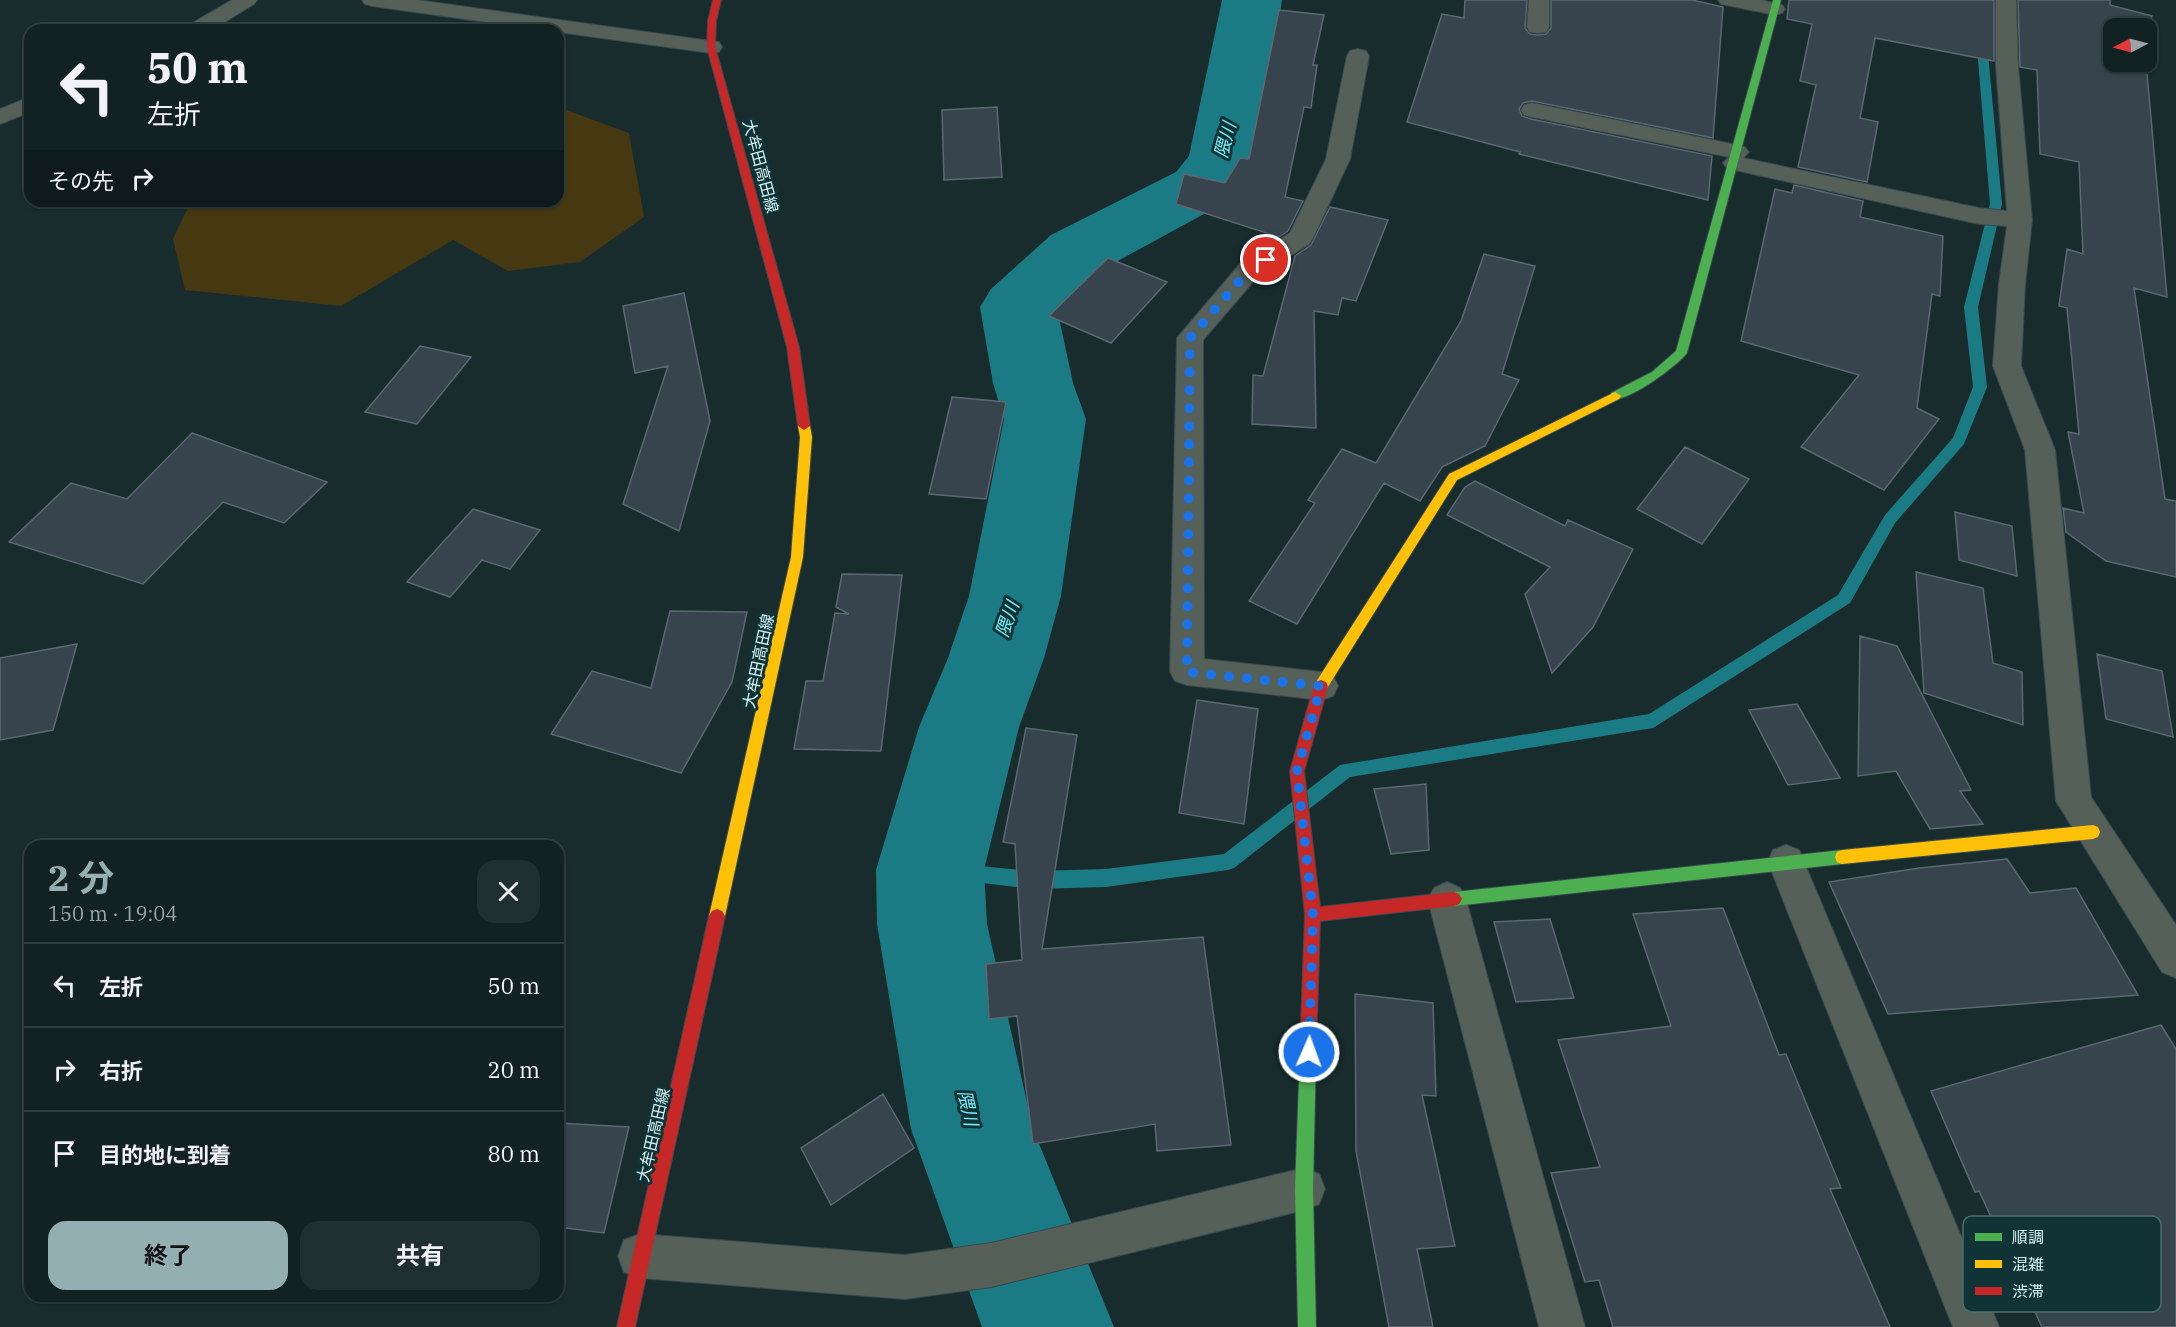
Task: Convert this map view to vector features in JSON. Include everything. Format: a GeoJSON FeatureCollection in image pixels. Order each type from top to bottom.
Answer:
{"type":"FeatureCollection","features":[{"type":"Feature","properties":{"kind":"street"},"geometry":{"type":"LineString","coordinates":[[207,24],[247,0]]}},
{"type":"Feature","properties":{"kind":"street"},"geometry":{"type":"LineString","coordinates":[[372,0],[545,24]]}},
{"type":"Feature","properties":{"kind":"street","name":"大牟田高田線"},"geometry":{"type":"LineString","coordinates":[[626,1327],[640,1256],[664,1165],[797,557],[806,437],[793,347],[711,47],[712,21],[717,0]]}},
{"type":"Feature","properties":{"kind":"street"},"geometry":{"type":"LineString","coordinates":[[1539,0],[1539,27]]}},
{"type":"Feature","properties":{"kind":"street"},"geometry":{"type":"LineString","coordinates":[[1307,1327],[1304,1189],[1313,915],[1297,771],[1321,686],[1453,477],[1656,375],[1681,353],[1776,4],[1728,0]]}},
{"type":"Feature","properties":{"kind":"street"},"geometry":{"type":"LineString","coordinates":[[2006,0],[2007,66],[2002,218],[2012,284],[2007,366],[2040,450],[2073,801],[2176,959]]}},
{"type":"Feature","properties":{"kind":"street"},"geometry":{"type":"LineString","coordinates":[[564,27],[711,47]]}},
{"type":"Feature","properties":{"kind":"street"},"geometry":{"type":"LineString","coordinates":[[1321,686],[1187,672],[1190,338],[1249,270],[1300,238],[1338,159],[1358,56]]}},
{"type":"Feature","properties":{"kind":"street"},"geometry":{"type":"LineString","coordinates":[[0,117],[24,107]]}},
{"type":"Feature","properties":{"kind":"street"},"geometry":{"type":"LineString","coordinates":[[1532,110],[2002,218]]}},
{"type":"Feature","properties":{"kind":"street"},"geometry":{"type":"LineString","coordinates":[[1313,915],[1786,862],[2093,832]]}},
{"type":"Feature","properties":{"kind":"street"},"geometry":{"type":"LineString","coordinates":[[1786,862],[1963,1295]]}},
{"type":"Feature","properties":{"kind":"street"},"geometry":{"type":"LineString","coordinates":[[1447,900],[1562,1327]]}},
{"type":"Feature","properties":{"kind":"street"},"geometry":{"type":"LineString","coordinates":[[640,1256],[905,1277],[991,1265],[1304,1189]]}},
{"type":"Feature","properties":{"kind":"street"},"geometry":{"type":"LineString","coordinates":[[1970,1312],[1976,1327]]}},
{"type":"Feature","properties":{"kind":"shaded area"},"geometry":{"type":"Polygon","coordinates":[[[564,109],[629,133],[644,217],[580,262],[508,271],[453,240],[341,306],[185,290],[173,239],[188,207],[564,207],[564,109]]]}},
{"type":"Feature","properties":{"kind":"building"},"geometry":{"type":"Polygon","coordinates":[[[1465,0],[1527,0],[1525,28],[1530,34],[1538,35],[1546,34],[1551,28],[1551,0],[1692,0],[1723,7],[1713,138],[1532,101],[1523,103],[1519,109],[1522,116],[1531,119],[1712,156],[1708,200],[1519,154],[1520,152],[1407,122],[1442,14],[1464,18],[1465,0]]]}},
{"type":"Feature","properties":{"kind":"building"},"geometry":{"type":"Polygon","coordinates":[[[1789,0],[1994,0],[1994,61],[1875,38],[1860,118],[1878,122],[1867,182],[1798,167],[1816,85],[1800,81],[1812,24],[1787,19],[1789,0]]]}},
{"type":"Feature","properties":{"kind":"building"},"geometry":{"type":"Polygon","coordinates":[[[2018,0],[2110,0],[2110,5],[2152,16],[2151,18],[2103,18],[2103,72],[2147,72],[2167,297],[2134,288],[2165,499],[2176,501],[2176,577],[2106,561],[2066,532],[2063,508],[2084,513],[2068,432],[2079,434],[2067,308],[2059,306],[2067,249],[2083,254],[2079,162],[2040,154],[2037,70],[2020,67],[2018,0]]]}},
{"type":"Feature","properties":{"kind":"building"},"geometry":{"type":"Polygon","coordinates":[[[1279,10],[1324,15],[1313,65],[1317,65],[1311,108],[1304,107],[1285,197],[1303,201],[1288,231],[1279,237],[1176,204],[1184,174],[1225,183],[1240,158],[1249,159],[1279,10]]]}},
{"type":"Feature","properties":{"kind":"building"},"geometry":{"type":"Polygon","coordinates":[[[997,107],[1002,177],[944,180],[942,110],[997,107]]]}},
{"type":"Feature","properties":{"kind":"building"},"geometry":{"type":"Polygon","coordinates":[[[1794,185],[1863,201],[1860,217],[1943,236],[1940,296],[1932,294],[1917,408],[1939,419],[1884,490],[1801,447],[1859,375],[1741,341],[1775,189],[1792,193],[1794,185]]]}},
{"type":"Feature","properties":{"kind":"building"},"geometry":{"type":"Polygon","coordinates":[[[1330,207],[1388,220],[1356,301],[1342,298],[1338,315],[1314,311],[1316,428],[1252,424],[1253,375],[1263,376],[1295,256],[1311,245],[1330,207]]]}},
{"type":"Feature","properties":{"kind":"building"},"geometry":{"type":"Polygon","coordinates":[[[1484,254],[1535,266],[1502,374],[1519,380],[1485,446],[1442,467],[1420,501],[1384,483],[1297,624],[1249,601],[1315,503],[1308,500],[1342,449],[1376,463],[1461,321],[1484,254]]]}},
{"type":"Feature","properties":{"kind":"building"},"geometry":{"type":"Polygon","coordinates":[[[1108,258],[1167,282],[1111,343],[1049,316],[1108,258]]]}},
{"type":"Feature","properties":{"kind":"building"},"geometry":{"type":"Polygon","coordinates":[[[684,293],[710,421],[679,531],[623,504],[668,366],[635,373],[623,306],[684,293]]]}},
{"type":"Feature","properties":{"kind":"building"},"geometry":{"type":"Polygon","coordinates":[[[420,346],[471,357],[417,424],[365,412],[420,346]]]}},
{"type":"Feature","properties":{"kind":"building"},"geometry":{"type":"Polygon","coordinates":[[[952,397],[1006,402],[986,499],[929,494],[952,397]]]}},
{"type":"Feature","properties":{"kind":"building"},"geometry":{"type":"Polygon","coordinates":[[[192,433],[327,482],[284,523],[223,502],[143,584],[9,542],[71,483],[127,499],[192,433]]]}},
{"type":"Feature","properties":{"kind":"building"},"geometry":{"type":"Polygon","coordinates":[[[1685,447],[1749,479],[1702,544],[1637,509],[1685,447]]]}},
{"type":"Feature","properties":{"kind":"building"},"geometry":{"type":"Polygon","coordinates":[[[1475,481],[1565,526],[1568,520],[1633,549],[1593,627],[1552,673],[1525,594],[1550,567],[1447,515],[1465,487],[1475,481]]]}},
{"type":"Feature","properties":{"kind":"building"},"geometry":{"type":"Polygon","coordinates":[[[473,509],[540,530],[510,569],[482,560],[450,597],[407,582],[473,509]]]}},
{"type":"Feature","properties":{"kind":"building"},"geometry":{"type":"Polygon","coordinates":[[[1955,512],[2012,526],[2017,576],[1959,560],[1955,512]]]}},
{"type":"Feature","properties":{"kind":"building"},"geometry":{"type":"Polygon","coordinates":[[[1916,572],[1983,588],[1993,663],[2022,672],[2023,725],[1924,693],[1916,572]]]}},
{"type":"Feature","properties":{"kind":"building"},"geometry":{"type":"Polygon","coordinates":[[[842,574],[902,575],[881,751],[794,749],[806,681],[823,681],[835,613],[849,614],[836,607],[842,574]]]}},
{"type":"Feature","properties":{"kind":"building"},"geometry":{"type":"Polygon","coordinates":[[[670,611],[747,612],[732,682],[681,773],[551,734],[592,671],[651,688],[670,611]]]}},
{"type":"Feature","properties":{"kind":"building"},"geometry":{"type":"Polygon","coordinates":[[[1860,636],[1897,646],[1971,790],[1960,791],[1983,824],[1930,829],[1896,771],[1858,776],[1860,636]]]}},
{"type":"Feature","properties":{"kind":"building"},"geometry":{"type":"Polygon","coordinates":[[[77,644],[53,730],[0,740],[0,658],[77,644]]]}},
{"type":"Feature","properties":{"kind":"building"},"geometry":{"type":"Polygon","coordinates":[[[2097,654],[2162,671],[2173,737],[2106,719],[2097,654]]]}},
{"type":"Feature","properties":{"kind":"building"},"geometry":{"type":"Polygon","coordinates":[[[1197,700],[1258,709],[1244,824],[1179,813],[1197,700]]]}},
{"type":"Feature","properties":{"kind":"building"},"geometry":{"type":"Polygon","coordinates":[[[1797,704],[1840,778],[1788,785],[1749,710],[1797,704]]]}},
{"type":"Feature","properties":{"kind":"building"},"geometry":{"type":"Polygon","coordinates":[[[1026,728],[1077,735],[1042,949],[1203,937],[1231,1145],[1157,1151],[1155,1124],[1033,1144],[1017,1016],[989,1019],[986,964],[1022,960],[1015,844],[1003,842],[1026,728]]]}},
{"type":"Feature","properties":{"kind":"building"},"geometry":{"type":"Polygon","coordinates":[[[1426,784],[1429,850],[1391,854],[1374,789],[1426,784]]]}},
{"type":"Feature","properties":{"kind":"building"},"geometry":{"type":"Polygon","coordinates":[[[2007,859],[2030,893],[2076,888],[2138,995],[1888,1014],[1829,882],[1919,868],[2007,859]]]}},
{"type":"Feature","properties":{"kind":"building"},"geometry":{"type":"Polygon","coordinates":[[[1723,908],[1779,1055],[1786,1054],[1841,1188],[1830,1189],[1890,1327],[1613,1327],[1599,1280],[1585,1282],[1551,1173],[1600,1167],[1558,1040],[1671,1026],[1633,914],[1723,908]]]}},
{"type":"Feature","properties":{"kind":"building"},"geometry":{"type":"Polygon","coordinates":[[[1550,919],[1574,998],[1516,1002],[1494,922],[1550,919]]]}},
{"type":"Feature","properties":{"kind":"building"},"geometry":{"type":"Polygon","coordinates":[[[1355,994],[1433,1003],[1436,1096],[1422,1095],[1455,1246],[1417,1249],[1433,1327],[1389,1327],[1356,1151],[1355,994]]]}},
{"type":"Feature","properties":{"kind":"building"},"geometry":{"type":"Polygon","coordinates":[[[2161,1025],[2176,1049],[2176,1327],[2042,1327],[2035,1312],[2161,1312],[2161,1216],[1991,1216],[1979,1191],[1975,1192],[1931,1091],[2161,1025]]]}},
{"type":"Feature","properties":{"kind":"building"},"geometry":{"type":"Polygon","coordinates":[[[883,1094],[914,1148],[831,1205],[801,1148],[883,1094]]]}},
{"type":"Feature","properties":{"kind":"building"},"geometry":{"type":"Polygon","coordinates":[[[564,1123],[629,1127],[604,1233],[564,1228],[564,1123]]]}},
{"type":"Feature","properties":{"kind":"waterway","name":"隈川"},"geometry":{"type":"LineString","coordinates":[[1048,1327],[972,1129],[932,924],[930,870],[969,727],[996,658],[1015,596],[1045,419],[1033,383],[1018,307],[1077,252],[1201,187],[1223,160],[1252,0]]}},
{"type":"Feature","properties":{"kind":"waterway"},"geometry":{"type":"LineString","coordinates":[[930,870],[1032,880],[1106,878],[1228,862],[1346,770],[1653,721],[1844,599],[1890,519],[1959,440],[1980,387],[1971,307],[1996,204],[1978,0]]}},
{"type":"Feature","properties":{"kind":"traffic: fast"},"geometry":{"type":"LineString","coordinates":[[1615,396],[1656,375],[1681,353],[1777,0]]}},
{"type":"Feature","properties":{"kind":"traffic: fast"},"geometry":{"type":"LineString","coordinates":[[1454,899],[1842,857]]}},
{"type":"Feature","properties":{"kind":"traffic: fast"},"geometry":{"type":"LineString","coordinates":[[1307,1327],[1304,1189],[1308,1052]]}},
{"type":"Feature","properties":{"kind":"traffic: slow"},"geometry":{"type":"LineString","coordinates":[[1321,686],[1453,477],[1615,396]]}},
{"type":"Feature","properties":{"kind":"traffic: slow"},"geometry":{"type":"LineString","coordinates":[[717,916],[797,557],[806,437],[804,426]]}},
{"type":"Feature","properties":{"kind":"traffic: slow"},"geometry":{"type":"LineString","coordinates":[[1842,857],[2093,832]]}},
{"type":"Feature","properties":{"kind":"traffic: jam"},"geometry":{"type":"LineString","coordinates":[[717,0],[712,21],[711,47],[793,347],[804,426]]}},
{"type":"Feature","properties":{"kind":"traffic: jam"},"geometry":{"type":"LineString","coordinates":[[1313,915],[1297,771],[1321,686]]}},
{"type":"Feature","properties":{"kind":"traffic: jam"},"geometry":{"type":"LineString","coordinates":[[1308,1052],[1313,915],[1454,899]]}},
{"type":"Feature","properties":{"kind":"traffic: jam"},"geometry":{"type":"LineString","coordinates":[[626,1327],[717,916]]}},
{"type":"Feature","properties":{"kind":"route"},"geometry":{"type":"LineString","coordinates":[[1266,260],[1249,270],[1190,338],[1187,672],[1321,686],[1297,771],[1313,915],[1309,1052]]}}]}
